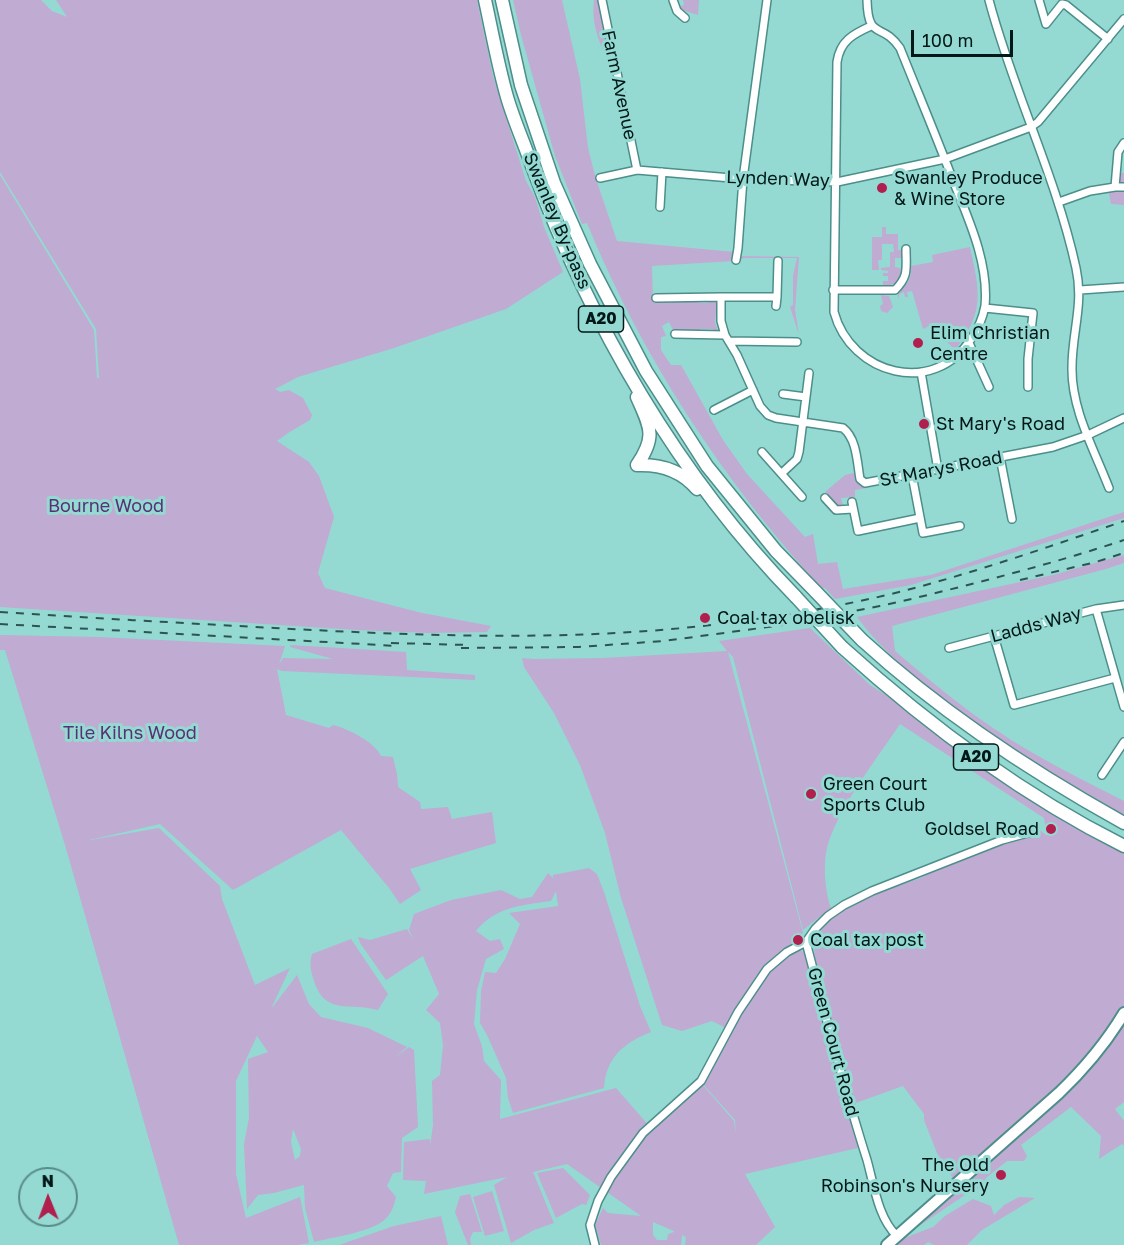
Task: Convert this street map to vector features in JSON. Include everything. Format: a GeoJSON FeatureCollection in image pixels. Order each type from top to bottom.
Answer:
{"type":"FeatureCollection","features":[{"type":"Feature","properties":{"kind":"highway","name":"Swanley By-pass"},"geometry":{"type":"LineString","coordinates":[[485,0],[507,98],[572,265],[633,382],[698,480],[792,593]]}},
{"type":"Feature","properties":{"kind":"highway","name":"Swanley By-pass"},"geometry":{"type":"LineString","coordinates":[[502,0],[521,85],[554,183],[590,264],[640,361],[707,466],[776,550],[816,592],[867,644],[930,698],[1041,776],[1124,823]]}},
{"type":"Feature","properties":{"kind":"highway"},"geometry":{"type":"LineString","coordinates":[[603,322],[650,427],[648,449],[638,465],[664,466],[691,482],[770,576],[792,593]]}},
{"type":"Feature","properties":{"kind":"highway","name":"A20"},"geometry":{"type":"LineString","coordinates":[[792,593],[842,647],[883,684],[982,762],[1035,797],[1124,846]]}},
{"type":"Feature","properties":{"kind":"main road"},"geometry":{"type":"LineString","coordinates":[[887,1245],[1059,1094],[1113,1031],[1124,1013]]}},
{"type":"Feature","properties":{"kind":"street","name":"Farm Avenue"},"geometry":{"type":"LineString","coordinates":[[602,0],[637,170]]}},
{"type":"Feature","properties":{"kind":"street"},"geometry":{"type":"LineString","coordinates":[[673,0],[677,11],[685,18]]}},
{"type":"Feature","properties":{"kind":"street"},"geometry":{"type":"LineString","coordinates":[[736,260],[742,179],[767,0]]}},
{"type":"Feature","properties":{"kind":"street"},"geometry":{"type":"LineString","coordinates":[[867,0],[871,26],[895,40],[900,48],[972,227],[983,277],[985,308],[979,326],[969,343],[951,361],[921,372],[897,372],[868,360],[854,350],[844,338],[837,324],[833,303],[838,52],[846,39],[871,26]]}},
{"type":"Feature","properties":{"kind":"street"},"geometry":{"type":"LineString","coordinates":[[989,0],[999,37],[1059,201],[1080,290],[1072,367],[1076,403],[1108,488]]}},
{"type":"Feature","properties":{"kind":"street"},"geometry":{"type":"LineString","coordinates":[[1039,0],[1046,24],[1062,4],[1108,39]]}},
{"type":"Feature","properties":{"kind":"street"},"geometry":{"type":"LineString","coordinates":[[1031,127],[1038,122],[1124,20]]}},
{"type":"Feature","properties":{"kind":"street","name":"Lynden Way"},"geometry":{"type":"LineString","coordinates":[[600,178],[637,170],[742,179],[837,182],[945,159],[1031,127]]}},
{"type":"Feature","properties":{"kind":"street"},"geometry":{"type":"LineString","coordinates":[[1115,187],[1118,152],[1124,143]]}},
{"type":"Feature","properties":{"kind":"street"},"geometry":{"type":"LineString","coordinates":[[660,207],[662,172]]}},
{"type":"Feature","properties":{"kind":"street"},"geometry":{"type":"LineString","coordinates":[[1059,201],[1090,191],[1124,187]]}},
{"type":"Feature","properties":{"kind":"street"},"geometry":{"type":"LineString","coordinates":[[833,290],[895,290],[904,281],[907,272],[906,249]]}},
{"type":"Feature","properties":{"kind":"street"},"geometry":{"type":"LineString","coordinates":[[776,306],[778,261]]}},
{"type":"Feature","properties":{"kind":"street"},"geometry":{"type":"LineString","coordinates":[[1080,290],[1124,287]]}},
{"type":"Feature","properties":{"kind":"street","name":"St Marys Road"},"geometry":{"type":"LineString","coordinates":[[721,297],[721,321],[727,338],[760,406],[768,415],[839,426],[849,433],[853,439],[860,479],[865,483],[1053,447],[1088,435],[1124,418]]}},
{"type":"Feature","properties":{"kind":"street"},"geometry":{"type":"LineString","coordinates":[[656,298],[777,297]]}},
{"type":"Feature","properties":{"kind":"street"},"geometry":{"type":"LineString","coordinates":[[985,308],[1033,313],[1028,359],[1028,387]]}},
{"type":"Feature","properties":{"kind":"street"},"geometry":{"type":"LineString","coordinates":[[675,334],[797,342]]}},
{"type":"Feature","properties":{"kind":"street"},"geometry":{"type":"LineString","coordinates":[[969,343],[989,387]]}},
{"type":"Feature","properties":{"kind":"street"},"geometry":{"type":"LineString","coordinates":[[921,372],[938,470]]}},
{"type":"Feature","properties":{"kind":"street"},"geometry":{"type":"LineString","coordinates":[[782,473],[796,459],[809,373]]}},
{"type":"Feature","properties":{"kind":"street"},"geometry":{"type":"LineString","coordinates":[[714,410],[753,390]]}},
{"type":"Feature","properties":{"kind":"street"},"geometry":{"type":"LineString","coordinates":[[783,394],[806,397]]}},
{"type":"Feature","properties":{"kind":"street"},"geometry":{"type":"LineString","coordinates":[[762,452],[802,497]]}},
{"type":"Feature","properties":{"kind":"street"},"geometry":{"type":"LineString","coordinates":[[1000,457],[1012,519]]}},
{"type":"Feature","properties":{"kind":"street"},"geometry":{"type":"LineString","coordinates":[[912,475],[923,532],[960,526]]}},
{"type":"Feature","properties":{"kind":"street"},"geometry":{"type":"LineString","coordinates":[[825,498],[836,510],[853,506],[858,531],[920,518]]}},
{"type":"Feature","properties":{"kind":"street","name":"Ladds Way"},"geometry":{"type":"LineString","coordinates":[[949,648],[1096,609],[1124,605]]}},
{"type":"Feature","properties":{"kind":"street"},"geometry":{"type":"LineString","coordinates":[[1096,609],[1124,707]]}},
{"type":"Feature","properties":{"kind":"street"},"geometry":{"type":"LineString","coordinates":[[994,636],[1014,705],[1115,678]]}},
{"type":"Feature","properties":{"kind":"street"},"geometry":{"type":"LineString","coordinates":[[1102,775],[1124,742]]}},
{"type":"Feature","properties":{"kind":"street"},"geometry":{"type":"LineString","coordinates":[[595,1245],[590,1225],[598,1201],[611,1177],[643,1133],[701,1081],[738,1012],[760,978],[787,952],[806,942],[828,916],[872,891],[1002,840],[1035,831]]}},
{"type":"Feature","properties":{"kind":"street","name":"Green Court Road"},"geometry":{"type":"LineString","coordinates":[[806,942],[849,1101],[879,1200],[888,1227],[897,1236]]}},
{"type":"Feature","properties":{"kind":"green space","name":"Bourne Wood"},"geometry":{"type":"Polygon","coordinates":[[[0,0],[41,0],[52,11],[67,17],[56,0],[477,0],[493,76],[526,181],[535,197],[544,227],[563,272],[506,309],[394,348],[298,377],[275,389],[280,392],[289,390],[303,398],[312,415],[310,420],[277,441],[309,462],[319,476],[334,517],[318,573],[325,588],[422,613],[491,626],[487,632],[428,633],[357,630],[0,607],[0,175],[94,330],[97,378],[99,378],[96,329],[0,172],[0,0]]]}},
{"type":"Feature","properties":{"kind":"green space"},"geometry":{"type":"Polygon","coordinates":[[[513,0],[562,0],[580,79],[588,148],[617,241],[734,252],[734,256],[799,257],[795,310],[799,335],[790,307],[793,305],[793,276],[797,258],[744,258],[734,261],[652,266],[653,301],[661,302],[670,299],[674,302],[686,302],[689,298],[701,303],[707,303],[710,300],[717,301],[715,323],[719,333],[712,329],[700,329],[697,332],[676,331],[669,322],[662,326],[666,336],[661,337],[661,350],[671,365],[681,365],[723,440],[747,474],[805,537],[813,534],[818,564],[837,562],[843,589],[931,575],[1124,512],[1124,518],[911,585],[835,599],[825,588],[821,588],[785,547],[718,461],[659,369],[633,322],[587,223],[582,224],[555,156],[513,0]]]}},
{"type":"Feature","properties":{"kind":"green space"},"geometry":{"type":"Polygon","coordinates":[[[594,0],[599,0],[613,68],[598,36],[593,9],[594,0]]]}},
{"type":"Feature","properties":{"kind":"green space"},"geometry":{"type":"Polygon","coordinates":[[[683,0],[699,0],[698,15],[679,7],[684,5],[683,0]]]}},
{"type":"Feature","properties":{"kind":"green space"},"geometry":{"type":"Polygon","coordinates":[[[1119,173],[1124,173],[1124,205],[1111,204],[1108,189],[1118,189],[1119,173]]]}},
{"type":"Feature","properties":{"kind":"green space"},"geometry":{"type":"Polygon","coordinates":[[[882,227],[886,227],[886,234],[898,234],[898,250],[903,250],[901,258],[895,258],[895,267],[900,268],[902,274],[899,280],[883,286],[883,281],[888,281],[888,276],[883,276],[883,273],[888,273],[888,271],[881,270],[881,268],[890,267],[890,252],[894,252],[893,244],[882,244],[882,260],[878,260],[879,270],[872,270],[872,237],[882,237],[882,227]]]}},
{"type":"Feature","properties":{"kind":"green space"},"geometry":{"type":"Polygon","coordinates":[[[970,247],[978,301],[971,324],[955,350],[931,325],[923,329],[912,291],[907,292],[908,297],[905,297],[904,292],[899,294],[899,299],[897,293],[908,281],[911,266],[933,262],[932,255],[970,247]]]}},
{"type":"Feature","properties":{"kind":"green space"},"geometry":{"type":"Polygon","coordinates":[[[881,295],[889,296],[893,307],[887,313],[881,311],[880,306],[883,304],[881,295]]]}},
{"type":"Feature","properties":{"kind":"green space"},"geometry":{"type":"Polygon","coordinates":[[[854,473],[857,483],[867,488],[855,490],[855,497],[841,498],[843,505],[839,506],[825,492],[845,475],[854,473]]]}},
{"type":"Feature","properties":{"kind":"green space"},"geometry":{"type":"Polygon","coordinates":[[[1124,555],[1124,563],[1106,569],[892,626],[895,651],[932,682],[1011,740],[1124,801],[1124,816],[1040,768],[948,702],[893,657],[857,617],[1053,575],[1124,555]]]}},
{"type":"Feature","properties":{"kind":"green space"},"geometry":{"type":"Polygon","coordinates":[[[810,628],[870,685],[1124,846],[1124,1102],[1115,1109],[1124,1121],[1124,1146],[1122,1144],[1099,1159],[1101,1136],[1071,1107],[1021,1145],[1027,1156],[1024,1161],[1007,1161],[987,1177],[979,1188],[919,1226],[917,1224],[956,1183],[937,1153],[924,1120],[924,1114],[903,1086],[850,1105],[815,974],[814,940],[830,919],[868,896],[921,878],[954,859],[1002,841],[1040,830],[1047,836],[1044,818],[900,724],[848,801],[832,833],[827,848],[825,870],[827,895],[831,908],[803,930],[733,657],[728,652],[803,933],[756,976],[728,1029],[712,1021],[682,1031],[662,1025],[621,898],[605,833],[580,765],[554,713],[524,667],[522,658],[603,658],[727,651],[719,641],[810,628]]]}},
{"type":"Feature","properties":{"kind":"green space","name":"Tile Kilns Wood"},"geometry":{"type":"Polygon","coordinates":[[[0,635],[98,637],[285,646],[279,665],[283,658],[333,659],[290,647],[291,645],[406,652],[407,670],[475,675],[475,680],[277,669],[286,715],[329,728],[333,725],[346,729],[373,745],[381,756],[393,757],[398,787],[420,802],[421,809],[448,807],[452,819],[492,812],[496,843],[410,869],[421,890],[400,904],[341,830],[233,890],[160,824],[85,841],[159,828],[220,886],[222,899],[255,985],[290,968],[271,1009],[297,975],[309,1004],[321,1017],[368,1028],[407,1047],[394,1058],[409,1047],[414,1050],[418,1127],[402,1138],[401,1172],[393,1173],[387,1186],[396,1197],[392,1210],[383,1221],[359,1232],[314,1242],[305,1208],[304,1185],[258,1195],[247,1209],[244,1144],[249,1118],[248,1059],[268,1052],[257,1036],[236,1081],[236,1174],[246,1218],[300,1197],[309,1243],[298,1245],[179,1245],[65,845],[5,650],[0,650],[0,635]],[[293,1129],[291,1142],[295,1160],[300,1156],[301,1149],[293,1129]]]}},
{"type":"Feature","properties":{"kind":"green space"},"geometry":{"type":"Polygon","coordinates":[[[589,868],[597,874],[640,1006],[651,1032],[618,1052],[608,1068],[604,1088],[513,1113],[508,1098],[506,1078],[480,1023],[481,991],[485,972],[496,973],[505,959],[520,924],[509,913],[558,906],[556,891],[551,901],[510,908],[500,912],[483,923],[476,931],[490,941],[500,939],[504,949],[486,959],[477,990],[474,1024],[482,1046],[484,1061],[501,1080],[500,1119],[616,1088],[651,1128],[701,1083],[734,1121],[736,1133],[735,1120],[701,1082],[760,978],[795,949],[808,953],[862,1147],[745,1174],[775,1227],[756,1245],[685,1245],[686,1237],[682,1235],[681,1245],[601,1245],[595,1225],[603,1208],[608,1213],[641,1216],[567,1164],[533,1172],[554,1223],[534,1230],[511,1243],[494,1185],[507,1177],[424,1194],[426,1181],[403,1180],[404,1142],[430,1139],[430,1146],[433,1125],[432,1081],[440,1075],[443,1045],[440,1023],[426,1010],[439,994],[423,956],[386,980],[358,937],[370,940],[407,929],[414,941],[409,930],[414,914],[451,900],[501,890],[520,899],[532,897],[548,873],[553,878],[553,875],[589,868]],[[653,1222],[653,1235],[657,1240],[667,1240],[668,1234],[674,1231],[653,1222]]]}},
{"type":"Feature","properties":{"kind":"green space"},"geometry":{"type":"Polygon","coordinates":[[[351,939],[388,994],[378,1010],[332,1003],[319,992],[314,981],[311,968],[312,954],[351,939]]]}},
{"type":"Feature","properties":{"kind":"green space"},"geometry":{"type":"Polygon","coordinates":[[[563,1168],[590,1195],[586,1205],[582,1204],[556,1218],[537,1173],[563,1168]]]}},
{"type":"Feature","properties":{"kind":"green space"},"geometry":{"type":"Polygon","coordinates":[[[492,1191],[504,1231],[485,1236],[473,1197],[492,1191]]]}},
{"type":"Feature","properties":{"kind":"green space"},"geometry":{"type":"Polygon","coordinates":[[[470,1194],[482,1232],[473,1232],[470,1239],[471,1245],[468,1245],[455,1212],[460,1196],[470,1194]]]}},
{"type":"Feature","properties":{"kind":"green space"},"geometry":{"type":"Polygon","coordinates":[[[1019,1197],[1035,1198],[982,1230],[967,1245],[934,1245],[928,1242],[924,1245],[896,1245],[902,1239],[933,1227],[945,1216],[973,1199],[991,1206],[994,1215],[1004,1205],[1019,1197]]]}},
{"type":"Feature","properties":{"kind":"green space"},"geometry":{"type":"Polygon","coordinates":[[[441,1216],[448,1245],[339,1245],[394,1226],[441,1216]]]}},
{"type":"Feature","properties":{"kind":"railway"},"geometry":{"type":"LineString","coordinates":[[0,612],[442,635],[553,635],[664,630],[720,624],[847,604],[948,579],[1124,521]]}},
{"type":"Feature","properties":{"kind":"railway"},"geometry":{"type":"LineString","coordinates":[[825,615],[876,607],[960,587],[1124,540]]}},
{"type":"Feature","properties":{"kind":"railway"},"geometry":{"type":"LineString","coordinates":[[1020,580],[1124,553]]}},
{"type":"Feature","properties":{"kind":"railway"},"geometry":{"type":"LineString","coordinates":[[461,648],[579,647],[664,641],[835,618]]}},
{"type":"Feature","properties":{"kind":"railway"},"geometry":{"type":"LineString","coordinates":[[0,624],[398,646]]}},
{"type":"Feature","properties":{"kind":"railway"},"geometry":{"type":"LineString","coordinates":[[391,643],[469,645]]}},
{"type":"Feature","properties":{"kind":"place","name":"Swanley Produce & Wine Store"},"geometry":{"type":"Point","coordinates":[882,188]}},
{"type":"Feature","properties":{"kind":"place","name":"Elim Christian Centre"},"geometry":{"type":"Point","coordinates":[918,343]}},
{"type":"Feature","properties":{"kind":"place","name":"St Mary's Road"},"geometry":{"type":"Point","coordinates":[924,424]}},
{"type":"Feature","properties":{"kind":"place","name":"Coal tax obelisk"},"geometry":{"type":"Point","coordinates":[705,618]}},
{"type":"Feature","properties":{"kind":"place","name":"Green Court Sports Club"},"geometry":{"type":"Point","coordinates":[811,794]}},
{"type":"Feature","properties":{"kind":"place","name":"Goldsel Road"},"geometry":{"type":"Point","coordinates":[1051,829]}},
{"type":"Feature","properties":{"kind":"place","name":"Coal tax post"},"geometry":{"type":"Point","coordinates":[798,940]}},
{"type":"Feature","properties":{"kind":"place","name":"The Old Robinson's Nursery"},"geometry":{"type":"Point","coordinates":[1001,1175]}}]}
